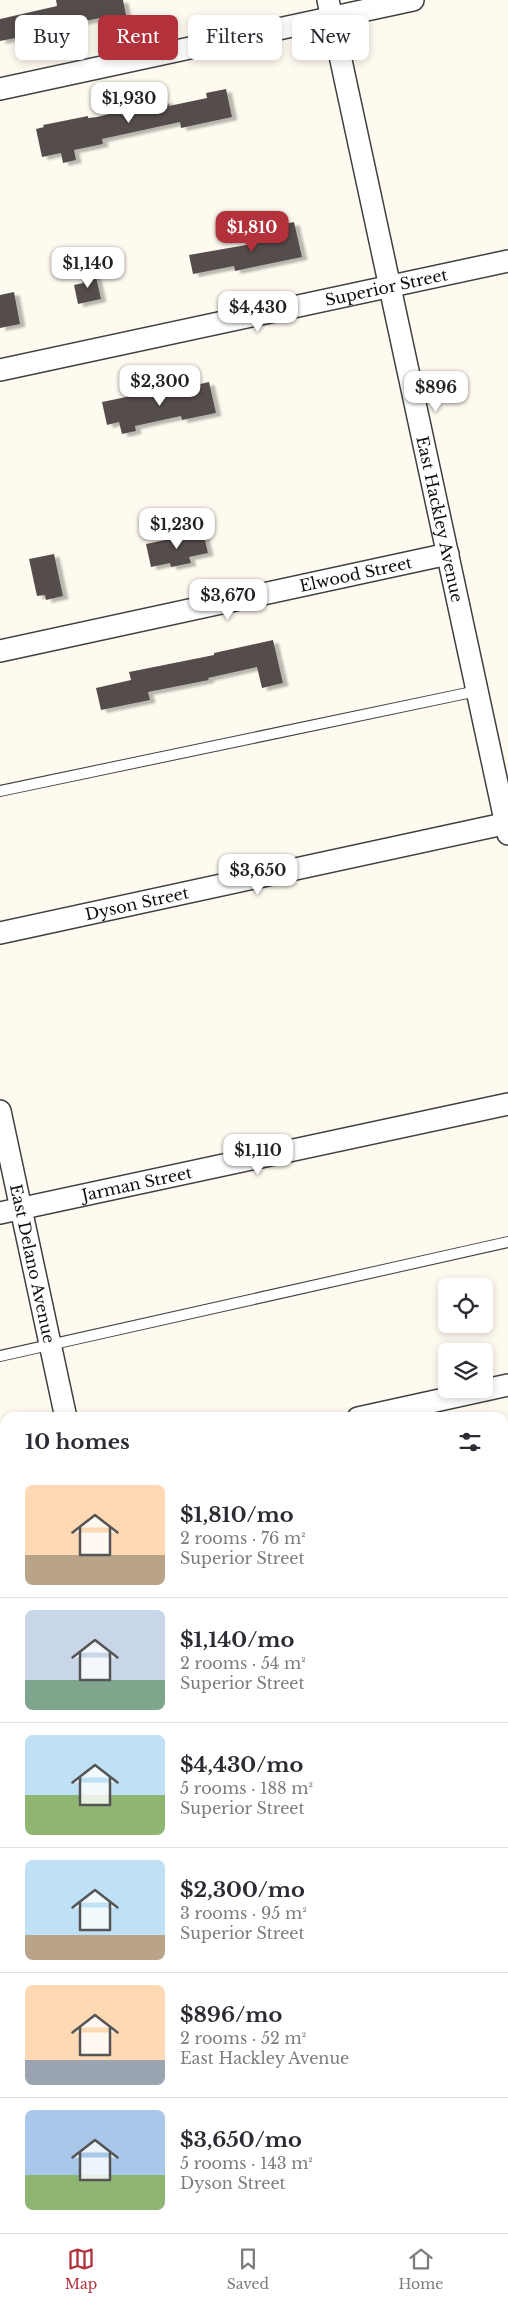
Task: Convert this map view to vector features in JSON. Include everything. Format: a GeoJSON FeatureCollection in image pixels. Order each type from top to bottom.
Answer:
{"type":"FeatureCollection","features":[{"type":"Feature","properties":{"kind":"street"},"geometry":{"type":"LineString","coordinates":[[0,89],[330,9],[413,0]]}},
{"type":"Feature","properties":{"kind":"street","name":"East Hackley Avenue"},"geometry":{"type":"LineString","coordinates":[[330,9],[507,827]]}},
{"type":"Feature","properties":{"kind":"street","name":"Superior Street"},"geometry":{"type":"LineString","coordinates":[[0,370],[508,260]]}},
{"type":"Feature","properties":{"kind":"street","name":"Elwood Street"},"geometry":{"type":"LineString","coordinates":[[0,651],[448,554]]}},
{"type":"Feature","properties":{"kind":"street","name":"Dyson Street"},"geometry":{"type":"LineString","coordinates":[[0,933],[507,827]]}},
{"type":"Feature","properties":{"kind":"street","name":"Jarman Street"},"geometry":{"type":"LineString","coordinates":[[0,1213],[508,1104]]}},
{"type":"Feature","properties":{"kind":"street","name":"East Delano Avenue"},"geometry":{"type":"LineString","coordinates":[[0,1111],[65,1412]]}},
{"type":"Feature","properties":{"kind":"street"},"geometry":{"type":"LineString","coordinates":[[385,1412],[508,1385]]}},
{"type":"Feature","properties":{"kind":"lane"},"geometry":{"type":"LineString","coordinates":[[0,791],[478,690]]}},
{"type":"Feature","properties":{"kind":"lane"},"geometry":{"type":"LineString","coordinates":[[0,1356],[508,1242]]}},
{"type":"Feature","properties":{"kind":"building"},"geometry":{"type":"Polygon","coordinates":[[[56,0],[123,0],[126,15],[98,15],[98,18],[88,20],[88,15],[18,15],[57,6],[56,0]]]}},
{"type":"Feature","properties":{"kind":"building"},"geometry":{"type":"Polygon","coordinates":[[[15,16],[15,38],[0,41],[0,19],[15,16]]]}},
{"type":"Feature","properties":{"kind":"building"},"geometry":{"type":"Polygon","coordinates":[[[226,89],[232,117],[181,128],[180,122],[102,139],[103,144],[74,150],[76,160],[63,163],[61,153],[42,157],[36,129],[44,127],[43,125],[88,116],[88,118],[97,117],[167,100],[169,106],[207,98],[206,93],[226,89]]]}},
{"type":"Feature","properties":{"kind":"building"},"geometry":{"type":"Polygon","coordinates":[[[294,222],[302,257],[235,271],[234,266],[193,274],[189,255],[274,240],[271,227],[294,222]]]}},
{"type":"Feature","properties":{"kind":"building"},"geometry":{"type":"Polygon","coordinates":[[[95,272],[101,299],[78,304],[74,285],[83,283],[81,275],[95,272]]]}},
{"type":"Feature","properties":{"kind":"building"},"geometry":{"type":"Polygon","coordinates":[[[14,292],[20,324],[0,328],[0,295],[14,292]]]}},
{"type":"Feature","properties":{"kind":"building"},"geometry":{"type":"Polygon","coordinates":[[[209,382],[216,413],[182,420],[181,416],[135,426],[136,431],[122,434],[119,422],[107,425],[102,402],[165,389],[166,392],[209,382]]]}},
{"type":"Feature","properties":{"kind":"building"},"geometry":{"type":"Polygon","coordinates":[[[203,532],[208,553],[189,557],[191,563],[171,567],[170,563],[151,567],[146,544],[203,532]]]}},
{"type":"Feature","properties":{"kind":"building"},"geometry":{"type":"Polygon","coordinates":[[[54,554],[63,596],[46,600],[45,595],[37,596],[29,559],[54,554]]]}},
{"type":"Feature","properties":{"kind":"building"},"geometry":{"type":"Polygon","coordinates":[[[273,640],[283,683],[262,688],[257,667],[208,678],[209,680],[148,692],[150,700],[101,710],[96,688],[131,680],[129,672],[214,655],[214,653],[273,640]]]}}]}
